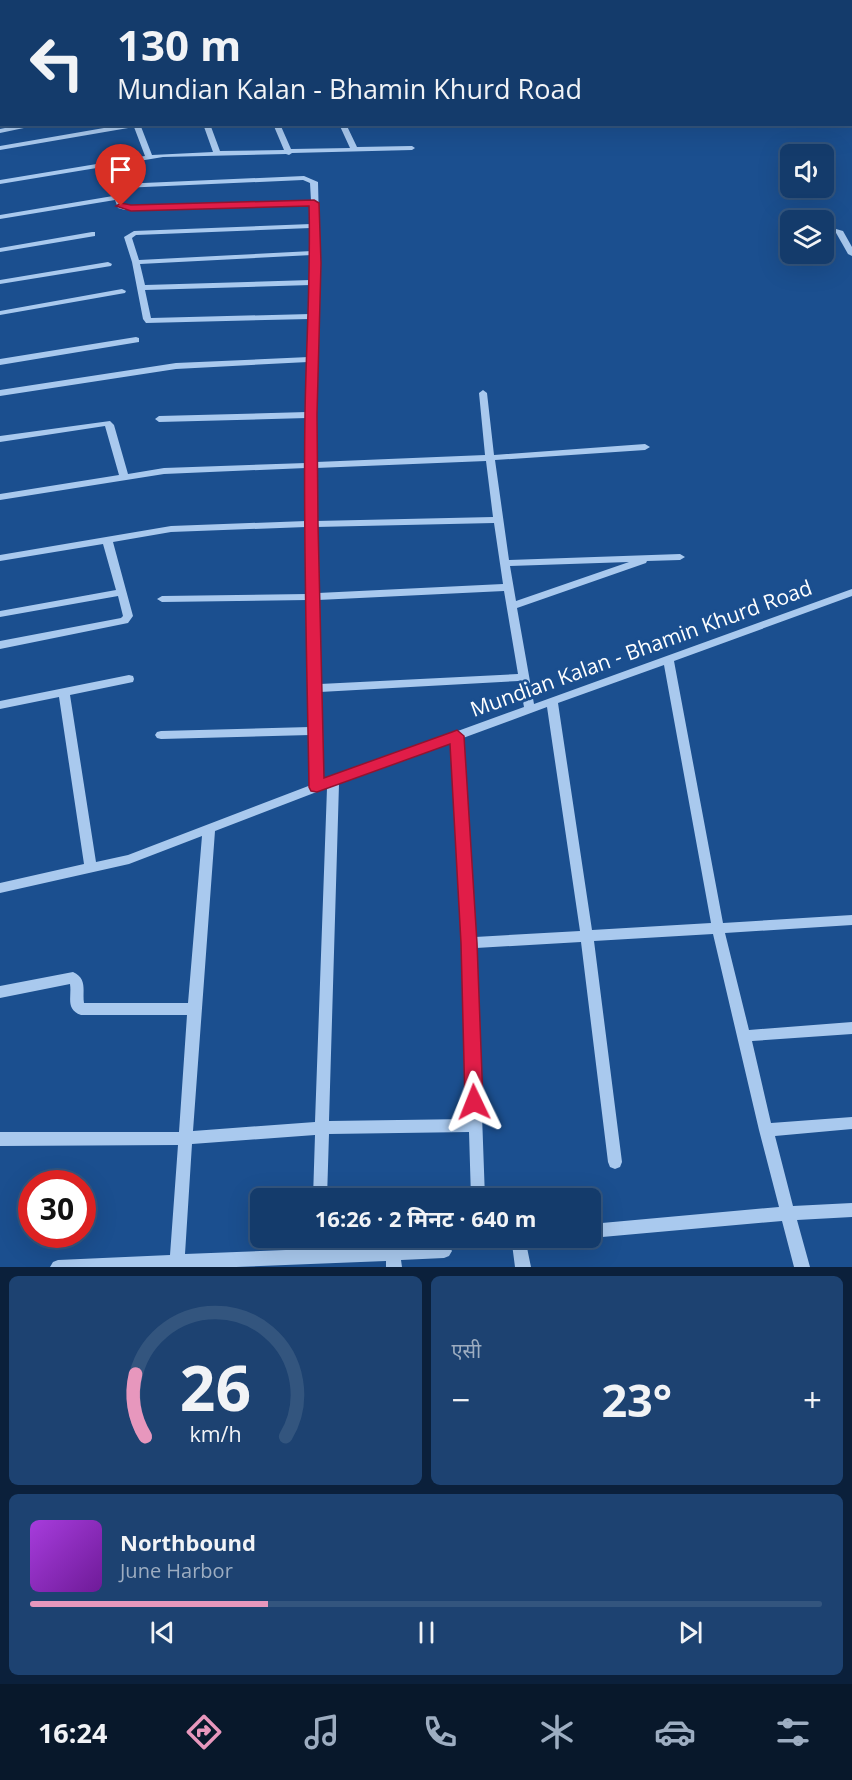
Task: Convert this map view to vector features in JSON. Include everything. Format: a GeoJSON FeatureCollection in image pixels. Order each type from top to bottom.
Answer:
{"type":"FeatureCollection","features":[{"type":"Feature","properties":{"kind":"street"},"geometry":{"type":"LineString","coordinates":[[0,131],[29,126]]}},
{"type":"Feature","properties":{"kind":"street"},"geometry":{"type":"LineString","coordinates":[[0,148],[130,126]]}},
{"type":"Feature","properties":{"kind":"street"},"geometry":{"type":"LineString","coordinates":[[136,126],[148,157]]}},
{"type":"Feature","properties":{"kind":"street"},"geometry":{"type":"LineString","coordinates":[[207,126],[217,154]]}},
{"type":"Feature","properties":{"kind":"street"},"geometry":{"type":"LineString","coordinates":[[277,126],[289,153]]}},
{"type":"Feature","properties":{"kind":"street"},"geometry":{"type":"LineString","coordinates":[[343,126],[354,149]]}},
{"type":"Feature","properties":{"kind":"street"},"geometry":{"type":"LineString","coordinates":[[0,182],[148,157],[412,148]]}},
{"type":"Feature","properties":{"kind":"street"},"geometry":{"type":"LineString","coordinates":[[314,203],[125,208],[116,198],[114,189],[121,186],[308,178],[314,182],[315,282],[311,415],[311,524],[317,787]]}},
{"type":"Feature","properties":{"kind":"street"},"geometry":{"type":"LineString","coordinates":[[0,217],[116,198]]}},
{"type":"Feature","properties":{"kind":"street"},"geometry":{"type":"LineString","coordinates":[[314,316],[152,321],[147,319],[136,262],[128,237],[134,233],[315,226]]}},
{"type":"Feature","properties":{"kind":"street"},"geometry":{"type":"LineString","coordinates":[[838,231],[848,241],[852,254]]}},
{"type":"Feature","properties":{"kind":"street"},"geometry":{"type":"LineString","coordinates":[[0,250],[92,234]]}},
{"type":"Feature","properties":{"kind":"street"},"geometry":{"type":"LineString","coordinates":[[136,262],[315,253]]}},
{"type":"Feature","properties":{"kind":"street"},"geometry":{"type":"LineString","coordinates":[[0,282],[108,264]]}},
{"type":"Feature","properties":{"kind":"street"},"geometry":{"type":"LineString","coordinates":[[140,288],[315,282]]}},
{"type":"Feature","properties":{"kind":"street"},"geometry":{"type":"LineString","coordinates":[[0,312],[122,291]]}},
{"type":"Feature","properties":{"kind":"street"},"geometry":{"type":"LineString","coordinates":[[0,362],[136,340]]}},
{"type":"Feature","properties":{"kind":"street"},"geometry":{"type":"LineString","coordinates":[[0,393],[162,367],[313,359]]}},
{"type":"Feature","properties":{"kind":"street"},"geometry":{"type":"LineString","coordinates":[[483,393],[489,458],[504,563],[530,709]]}},
{"type":"Feature","properties":{"kind":"street"},"geometry":{"type":"LineString","coordinates":[[159,419],[311,415]]}},
{"type":"Feature","properties":{"kind":"street"},"geometry":{"type":"LineString","coordinates":[[0,440],[107,423],[110,425],[124,477]]}},
{"type":"Feature","properties":{"kind":"street"},"geometry":{"type":"LineString","coordinates":[[0,498],[164,471],[489,458],[645,447]]}},
{"type":"Feature","properties":{"kind":"street"},"geometry":{"type":"LineString","coordinates":[[0,558],[171,529],[498,520]]}},
{"type":"Feature","properties":{"kind":"street"},"geometry":{"type":"LineString","coordinates":[[0,645],[124,621],[128,616],[107,539]]}},
{"type":"Feature","properties":{"kind":"street"},"geometry":{"type":"LineString","coordinates":[[504,563],[680,556]]}},
{"type":"Feature","properties":{"kind":"street"},"geometry":{"type":"LineString","coordinates":[[511,606],[654,557]]}},
{"type":"Feature","properties":{"kind":"street"},"geometry":{"type":"LineString","coordinates":[[162,599],[313,597],[508,588]]}},
{"type":"Feature","properties":{"kind":"street"},"geometry":{"type":"LineString","coordinates":[[0,614],[122,592]]}},
{"type":"Feature","properties":{"kind":"street","name":"Mundian Kalan - Bhamin Khurd Road"},"geometry":{"type":"LineString","coordinates":[[0,888],[129,859],[333,781],[852,592]]}},
{"type":"Feature","properties":{"kind":"street"},"geometry":{"type":"LineString","coordinates":[[668,659],[718,928],[766,1130],[802,1267]]}},
{"type":"Feature","properties":{"kind":"street"},"geometry":{"type":"LineString","coordinates":[[315,688],[524,677]]}},
{"type":"Feature","properties":{"kind":"street"},"geometry":{"type":"LineString","coordinates":[[0,705],[129,679]]}},
{"type":"Feature","properties":{"kind":"street"},"geometry":{"type":"LineString","coordinates":[[64,692],[91,867]]}},
{"type":"Feature","properties":{"kind":"street"},"geometry":{"type":"LineString","coordinates":[[552,701],[587,936],[615,1162]]}},
{"type":"Feature","properties":{"kind":"street"},"geometry":{"type":"LineString","coordinates":[[161,735],[315,730]]}},
{"type":"Feature","properties":{"kind":"street"},"geometry":{"type":"LineString","coordinates":[[457,736],[469,943],[478,1188]]}},
{"type":"Feature","properties":{"kind":"street"},"geometry":{"type":"LineString","coordinates":[[320,1188],[333,781]]}},
{"type":"Feature","properties":{"kind":"street"},"geometry":{"type":"LineString","coordinates":[[177,1265],[209,827]]}},
{"type":"Feature","properties":{"kind":"street"},"geometry":{"type":"LineString","coordinates":[[469,943],[852,920]]}},
{"type":"Feature","properties":{"kind":"street"},"geometry":{"type":"LineString","coordinates":[[0,992],[73,978],[78,984],[76,1004],[81,1010],[194,1009]]}},
{"type":"Feature","properties":{"kind":"street"},"geometry":{"type":"LineString","coordinates":[[743,1036],[852,1028]]}},
{"type":"Feature","properties":{"kind":"street"},"geometry":{"type":"LineString","coordinates":[[766,1130],[852,1122]]}},
{"type":"Feature","properties":{"kind":"street"},"geometry":{"type":"LineString","coordinates":[[0,1139],[186,1138],[321,1128],[475,1125]]}},
{"type":"Feature","properties":{"kind":"street"},"geometry":{"type":"LineString","coordinates":[[601,1230],[788,1213],[852,1210]]}},
{"type":"Feature","properties":{"kind":"street"},"geometry":{"type":"LineString","coordinates":[[318,1248],[318,1255]]}},
{"type":"Feature","properties":{"kind":"street"},"geometry":{"type":"LineString","coordinates":[[520,1248],[523,1267]]}},
{"type":"Feature","properties":{"kind":"street"},"geometry":{"type":"LineString","coordinates":[[58,1267],[282,1262],[318,1255],[394,1260],[444,1251]]}},
{"type":"Feature","properties":{"kind":"route"},"geometry":{"type":"LineString","coordinates":[[121,206],[131,208],[314,203],[311,524],[317,787],[457,736],[469,943],[474,1102]]}}]}
